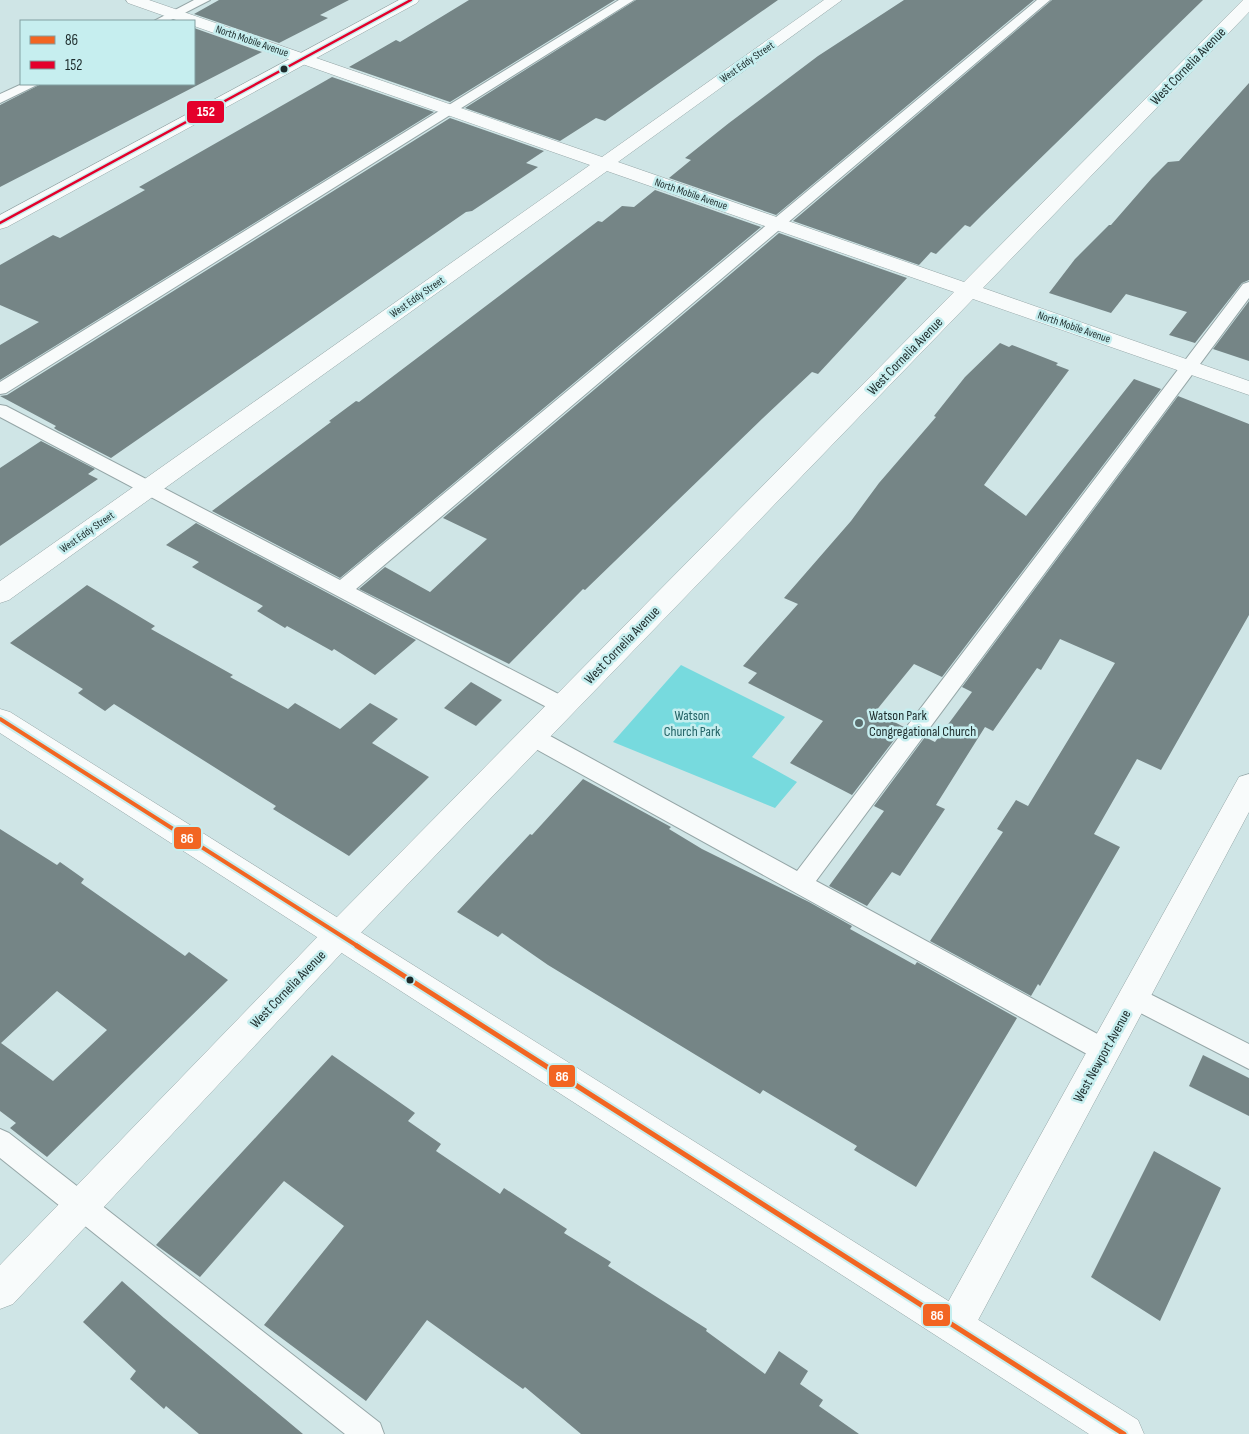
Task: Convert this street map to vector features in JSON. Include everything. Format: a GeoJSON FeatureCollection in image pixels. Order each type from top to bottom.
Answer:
{"type":"FeatureCollection","features":[{"type":"Feature","properties":{"kind":"street","name":"North Mobile Avenue"},"geometry":{"type":"LineString","coordinates":[[134,0],[167,18]]}},
{"type":"Feature","properties":{"kind":"street"},"geometry":{"type":"LineString","coordinates":[[0,224],[411,0]]}},
{"type":"Feature","properties":{"kind":"street","name":"West Eddy Street"},"geometry":{"type":"LineString","coordinates":[[0,594],[834,0]]}},
{"type":"Feature","properties":{"kind":"street","name":"West Cornelia Avenue"},"geometry":{"type":"LineString","coordinates":[[0,1292],[339,935],[1249,3]]}},
{"type":"Feature","properties":{"kind":"street","name":"North Mobile Avenue"},"geometry":{"type":"LineString","coordinates":[[195,27],[302,59],[1249,388]]}},
{"type":"Feature","properties":{"kind":"street"},"geometry":{"type":"LineString","coordinates":[[0,720],[1124,1434]]}},
{"type":"Feature","properties":{"kind":"street","name":"West Newport Avenue"},"geometry":{"type":"LineString","coordinates":[[955,1326],[1249,785]]}},
{"type":"Feature","properties":{"kind":"lane"},"geometry":{"type":"LineString","coordinates":[[167,18],[204,0]]}},
{"type":"Feature","properties":{"kind":"lane"},"geometry":{"type":"LineString","coordinates":[[0,390],[628,0]]}},
{"type":"Feature","properties":{"kind":"lane"},"geometry":{"type":"LineString","coordinates":[[343,589],[1044,0]]}},
{"type":"Feature","properties":{"kind":"lane"},"geometry":{"type":"LineString","coordinates":[[0,99],[30,85]]}},
{"type":"Feature","properties":{"kind":"lane"},"geometry":{"type":"LineString","coordinates":[[801,883],[1249,287]]}},
{"type":"Feature","properties":{"kind":"lane"},"geometry":{"type":"LineString","coordinates":[[0,410],[563,706]]}},
{"type":"Feature","properties":{"kind":"lane"},"geometry":{"type":"LineString","coordinates":[[533,737],[1104,1051]]}},
{"type":"Feature","properties":{"kind":"lane"},"geometry":{"type":"LineString","coordinates":[[1134,997],[1249,1057]]}},
{"type":"Feature","properties":{"kind":"lane"},"geometry":{"type":"LineString","coordinates":[[0,1142],[369,1434]]}},
{"type":"Feature","properties":{"kind":"green space","name":"Watson Church Park"},"geometry":{"type":"Polygon","coordinates":[[[681,665],[785,717],[752,757],[797,782],[775,808],[613,742],[681,665]]]}},
{"type":"Feature","properties":{"kind":"building"},"geometry":{"type":"Polygon","coordinates":[[[219,0],[349,0],[320,15],[328,18],[279,43],[194,14],[219,0]]]}},
{"type":"Feature","properties":{"kind":"building"},"geometry":{"type":"Polygon","coordinates":[[[469,0],[615,0],[450,102],[349,67],[396,40],[400,42],[469,0]]]}},
{"type":"Feature","properties":{"kind":"building"},"geometry":{"type":"Polygon","coordinates":[[[636,0],[778,0],[605,121],[596,118],[560,141],[465,108],[636,0]]]}},
{"type":"Feature","properties":{"kind":"building"},"geometry":{"type":"Polygon","coordinates":[[[904,0],[1034,0],[776,215],[669,178],[691,160],[685,158],[729,123],[818,56],[904,0]]]}},
{"type":"Feature","properties":{"kind":"building"},"geometry":{"type":"Polygon","coordinates":[[[1052,0],[1203,0],[970,227],[965,225],[936,254],[931,252],[919,265],[793,221],[1052,0]]]}},
{"type":"Feature","properties":{"kind":"building"},"geometry":{"type":"Polygon","coordinates":[[[195,28],[262,52],[0,187],[0,105],[39,85],[195,85],[195,28]]]}},
{"type":"Feature","properties":{"kind":"building"},"geometry":{"type":"Polygon","coordinates":[[[332,77],[434,112],[0,380],[0,345],[39,322],[0,305],[0,265],[53,235],[60,238],[145,190],[139,187],[332,77]]]}},
{"type":"Feature","properties":{"kind":"building"},"geometry":{"type":"Polygon","coordinates":[[[1249,83],[1249,280],[1242,283],[1195,343],[1169,335],[1187,312],[1126,294],[1111,313],[1049,293],[1075,259],[1111,225],[1152,178],[1168,162],[1179,161],[1249,83]]]}},
{"type":"Feature","properties":{"kind":"building"},"geometry":{"type":"Polygon","coordinates":[[[450,118],[544,151],[526,163],[538,167],[472,211],[466,212],[111,458],[57,430],[54,428],[56,426],[0,396],[7,395],[450,118]]]}},
{"type":"Feature","properties":{"kind":"building"},"geometry":{"type":"Polygon","coordinates":[[[655,190],[761,227],[340,578],[212,511],[331,422],[329,421],[356,401],[359,402],[598,221],[602,222],[622,206],[634,207],[655,190]]]}},
{"type":"Feature","properties":{"kind":"building"},"geometry":{"type":"Polygon","coordinates":[[[779,233],[907,278],[818,374],[812,372],[585,590],[583,589],[509,664],[359,589],[385,567],[430,592],[487,539],[443,518],[779,233]]]}},
{"type":"Feature","properties":{"kind":"building"},"geometry":{"type":"Polygon","coordinates":[[[1249,301],[1249,361],[1213,349],[1249,301]]]}},
{"type":"Feature","properties":{"kind":"building"},"geometry":{"type":"Polygon","coordinates":[[[1000,343],[1009,347],[1012,345],[1058,363],[1056,365],[1069,370],[984,485],[1026,516],[1134,379],[1161,389],[942,677],[914,664],[875,712],[904,727],[852,795],[790,763],[823,721],[748,683],[757,673],[743,666],[798,604],[784,598],[851,521],[879,483],[936,417],[934,416],[965,377],[1000,343]]]}},
{"type":"Feature","properties":{"kind":"building"},"geometry":{"type":"Polygon","coordinates":[[[1178,396],[1249,424],[1249,615],[1161,770],[1137,759],[1094,834],[1120,847],[1040,986],[1038,984],[1031,996],[930,941],[1003,832],[997,829],[1016,800],[1028,806],[1115,663],[1060,639],[1041,670],[1037,668],[993,731],[985,727],[936,805],[945,809],[900,876],[892,872],[867,906],[829,886],[884,811],[874,806],[925,737],[935,742],[972,692],[962,687],[1178,396]]]}},
{"type":"Feature","properties":{"kind":"building"},"geometry":{"type":"Polygon","coordinates":[[[41,441],[95,469],[88,474],[98,479],[0,546],[0,468],[41,441]]]}},
{"type":"Feature","properties":{"kind":"building"},"geometry":{"type":"Polygon","coordinates":[[[196,523],[416,640],[375,675],[334,649],[332,651],[287,626],[285,628],[257,611],[263,606],[192,567],[199,562],[166,545],[196,523]]]}},
{"type":"Feature","properties":{"kind":"building"},"geometry":{"type":"Polygon","coordinates":[[[87,585],[155,626],[151,629],[233,675],[230,677],[288,709],[295,703],[340,729],[370,703],[398,719],[372,743],[429,777],[349,856],[273,809],[276,806],[114,704],[105,711],[78,693],[83,689],[10,643],[87,585]]]}},
{"type":"Feature","properties":{"kind":"building"},"geometry":{"type":"Polygon","coordinates":[[[471,682],[502,700],[476,726],[444,708],[471,682]]]}},
{"type":"Feature","properties":{"kind":"building"},"geometry":{"type":"Polygon","coordinates":[[[583,779],[671,827],[669,829],[702,849],[809,902],[852,926],[850,929],[915,965],[917,962],[1017,1018],[916,1187],[854,1150],[857,1146],[763,1090],[760,1094],[548,965],[502,933],[498,937],[457,912],[583,779]]]}},
{"type":"Feature","properties":{"kind":"building"},"geometry":{"type":"Polygon","coordinates":[[[0,829],[57,865],[60,862],[84,879],[81,883],[185,956],[189,952],[228,980],[47,1157],[10,1128],[16,1123],[0,1111],[0,829]],[[57,991],[1,1043],[53,1081],[107,1030],[57,991]]]}},
{"type":"Feature","properties":{"kind":"building"},"geometry":{"type":"Polygon","coordinates":[[[332,1055],[415,1113],[408,1121],[441,1144],[436,1151],[500,1194],[504,1188],[567,1229],[564,1233],[611,1262],[608,1266],[707,1329],[706,1331],[765,1374],[779,1351],[808,1371],[800,1384],[823,1400],[819,1406],[859,1434],[581,1434],[525,1387],[523,1389],[427,1320],[366,1401],[264,1325],[344,1226],[284,1181],[200,1277],[156,1245],[332,1055]]]}},
{"type":"Feature","properties":{"kind":"building"},"geometry":{"type":"Polygon","coordinates":[[[1203,1055],[1249,1078],[1249,1116],[1189,1086],[1203,1055]]]}},
{"type":"Feature","properties":{"kind":"building"},"geometry":{"type":"Polygon","coordinates":[[[1154,1151],[1221,1188],[1160,1321],[1091,1277],[1154,1151]]]}},
{"type":"Feature","properties":{"kind":"building"},"geometry":{"type":"Polygon","coordinates":[[[122,1281],[303,1434],[199,1434],[166,1406],[164,1409],[130,1379],[136,1371],[83,1322],[122,1281]]]}},
{"type":"Feature","properties":{"kind":"transit line","name":"152"},"geometry":{"type":"LineString","coordinates":[[0,223],[411,0]]}},
{"type":"Feature","properties":{"kind":"transit line","name":"86"},"geometry":{"type":"LineString","coordinates":[[0,719],[1124,1434]]}},
{"type":"Feature","properties":{"kind":"place","name":"Watson Park Congregational Church"},"geometry":{"type":"Point","coordinates":[859,723]}}]}
